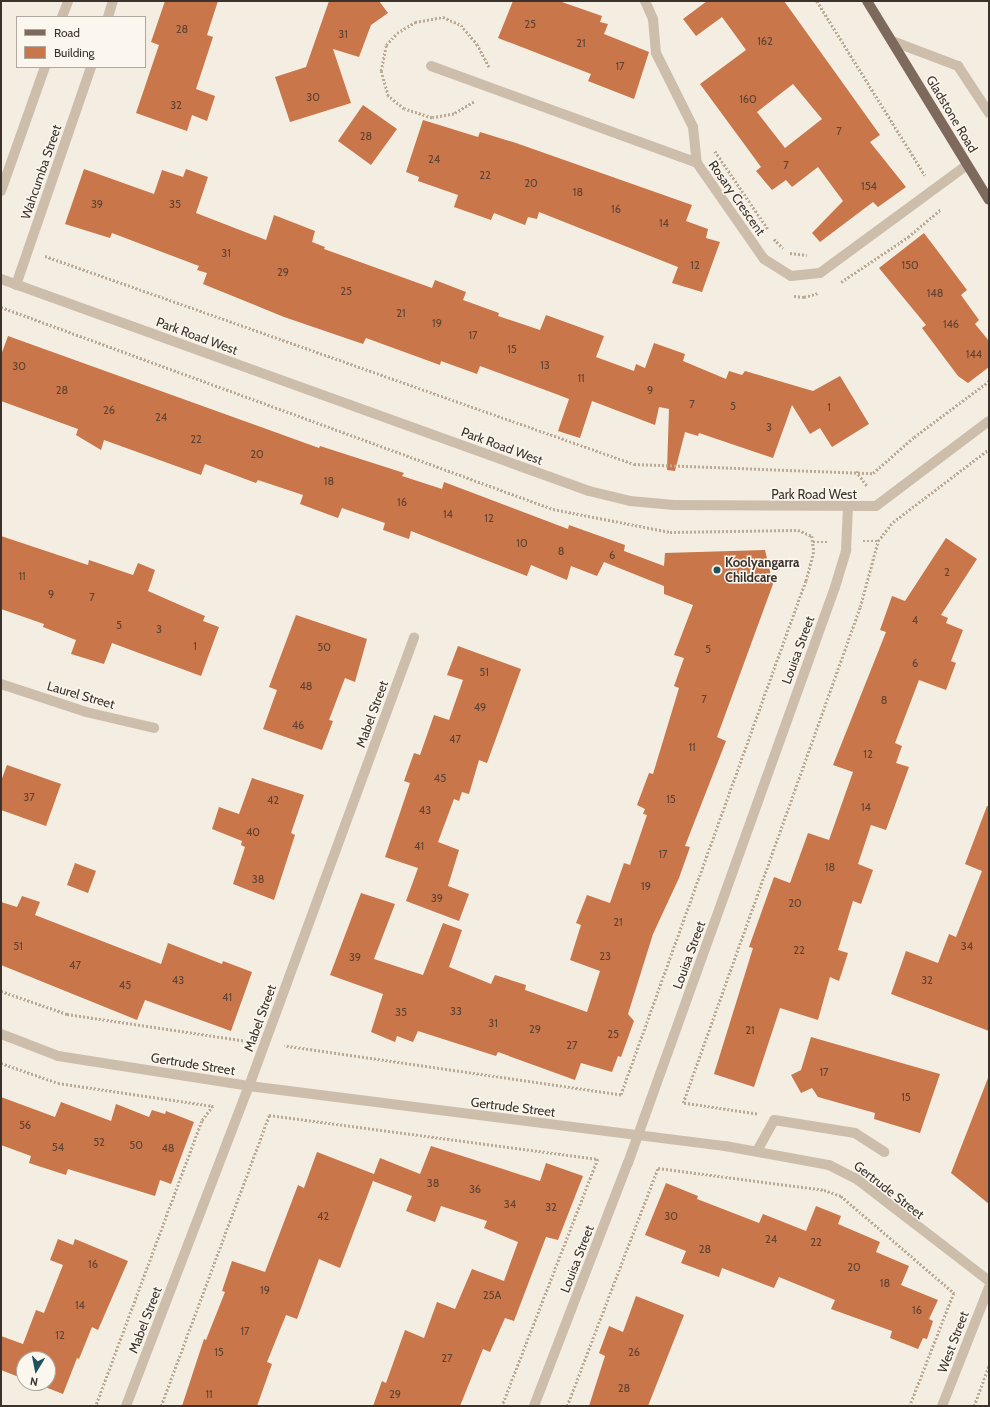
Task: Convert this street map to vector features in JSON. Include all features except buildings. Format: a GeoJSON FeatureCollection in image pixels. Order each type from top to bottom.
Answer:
{"type":"FeatureCollection","features":[{"type":"Feature","properties":{"kind":"main road","name":"Gladstone Road"},"geometry":{"type":"LineString","coordinates":[[867,1],[989,200]]}},
{"type":"Feature","properties":{"kind":"street"},"geometry":{"type":"LineString","coordinates":[[62,16],[68,1]]}},
{"type":"Feature","properties":{"kind":"street"},"geometry":{"type":"LineString","coordinates":[[108,16],[113,1]]}},
{"type":"Feature","properties":{"kind":"street"},"geometry":{"type":"LineString","coordinates":[[645,1],[653,19],[656,53],[693,127],[697,163]]}},
{"type":"Feature","properties":{"kind":"street","name":"Gladstone Road"},"geometry":{"type":"LineString","coordinates":[[892,41],[958,66],[989,113]]}},
{"type":"Feature","properties":{"kind":"street","name":"Rosary Crescent"},"geometry":{"type":"LineString","coordinates":[[431,66],[697,163],[764,259],[791,276],[820,273],[967,165]]}},
{"type":"Feature","properties":{"kind":"street"},"geometry":{"type":"LineString","coordinates":[[1,191],[45,68]]}},
{"type":"Feature","properties":{"kind":"street","name":"Wahcumba Street"},"geometry":{"type":"LineString","coordinates":[[16,285],[91,68]]}},
{"type":"Feature","properties":{"kind":"street","name":"Park Road West"},"geometry":{"type":"LineString","coordinates":[[1,279],[608,497],[674,505],[848,508],[876,506],[885,502],[989,421]]}},
{"type":"Feature","properties":{"kind":"street","name":"Louisa Street"},"geometry":{"type":"LineString","coordinates":[[534,1406],[638,1136],[835,587],[846,550],[848,508]]}},
{"type":"Feature","properties":{"kind":"street","name":"Mabel Street"},"geometry":{"type":"LineString","coordinates":[[126,1406],[249,1086],[414,637]]}},
{"type":"Feature","properties":{"kind":"street","name":"Laurel Street"},"geometry":{"type":"LineString","coordinates":[[1,684],[86,712],[154,728]]}},
{"type":"Feature","properties":{"kind":"street","name":"Gertrude Street"},"geometry":{"type":"LineString","coordinates":[[1,1034],[58,1056],[249,1086],[757,1151],[829,1165],[850,1174],[989,1281]]}},
{"type":"Feature","properties":{"kind":"street"},"geometry":{"type":"LineString","coordinates":[[757,1151],[774,1120],[855,1133],[884,1152]]}},
{"type":"Feature","properties":{"kind":"street","name":"West Street"},"geometry":{"type":"LineString","coordinates":[[942,1406],[989,1287]]}},
{"type":"Feature","properties":{"kind":"path"},"geometry":{"type":"LineString","coordinates":[[817,1],[932,190]]}},
{"type":"Feature","properties":{"kind":"path"},"geometry":{"type":"LineString","coordinates":[[43,255],[634,464],[873,473],[914,437],[989,382]]}},
{"type":"Feature","properties":{"kind":"path"},"geometry":{"type":"LineString","coordinates":[[1,307],[553,509],[670,532],[798,530],[812,536],[814,552],[806,581],[621,1095],[286,1046]]}},
{"type":"Feature","properties":{"kind":"path"},"geometry":{"type":"LineString","coordinates":[[774,1120],[683,1103],[858,614],[878,541],[893,522],[989,449]]}},
{"type":"Feature","properties":{"kind":"path"},"geometry":{"type":"LineString","coordinates":[[856,472],[868,488]]}},
{"type":"Feature","properties":{"kind":"path"},"geometry":{"type":"LineString","coordinates":[[813,542],[824,542]]}},
{"type":"Feature","properties":{"kind":"path"},"geometry":{"type":"LineString","coordinates":[[1,991],[67,1014],[247,1041]]}},
{"type":"Feature","properties":{"kind":"path"},"geometry":{"type":"LineString","coordinates":[[1,1063],[58,1084],[213,1106],[202,1121],[96,1406]]}},
{"type":"Feature","properties":{"kind":"path"},"geometry":{"type":"LineString","coordinates":[[161,1406],[269,1115],[598,1159],[502,1406]]}},
{"type":"Feature","properties":{"kind":"path"},"geometry":{"type":"LineString","coordinates":[[567,1406],[658,1168],[824,1190],[841,1196],[954,1293],[910,1406]]}},
{"type":"Feature","properties":{"kind":"path"},"geometry":{"type":"LineString","coordinates":[[974,1406],[989,1365]]}},
{"type":"Feature","properties":{"kind":"place","name":"Koolyangarra Childcare"},"geometry":{"type":"Point","coordinates":[717,570]}}]}
